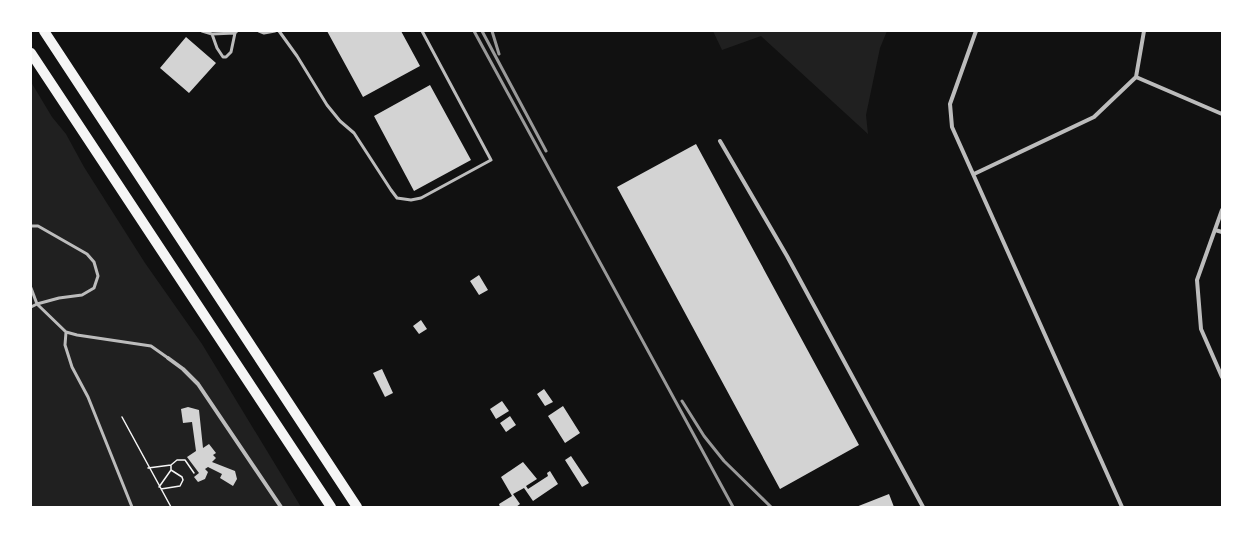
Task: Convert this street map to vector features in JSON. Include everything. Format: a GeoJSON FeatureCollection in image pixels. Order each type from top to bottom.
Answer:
{"type":"FeatureCollection","features":[{"type":"Feature","properties":{"kind":"highway"},"geometry":{"type":"LineString","coordinates":[[44,31],[356,507]]}},
{"type":"Feature","properties":{"kind":"highway"},"geometry":{"type":"LineString","coordinates":[[31,53],[331,507]]}},
{"type":"Feature","properties":{"kind":"street"},"geometry":{"type":"LineString","coordinates":[[976,31],[950,104],[952,127],[1122,507]]}},
{"type":"Feature","properties":{"kind":"street"},"geometry":{"type":"LineString","coordinates":[[974,174],[1094,117],[1136,77],[1144,31]]}},
{"type":"Feature","properties":{"kind":"street"},"geometry":{"type":"LineString","coordinates":[[1136,77],[1222,114]]}},
{"type":"Feature","properties":{"kind":"street"},"geometry":{"type":"LineString","coordinates":[[720,141],[787,256],[923,507]]}},
{"type":"Feature","properties":{"kind":"street"},"geometry":{"type":"LineString","coordinates":[[1222,210],[1197,280],[1201,329],[1222,378]]}},
{"type":"Feature","properties":{"kind":"street"},"geometry":{"type":"LineString","coordinates":[[1215,230],[1222,232]]}},
{"type":"Feature","properties":{"kind":"street"},"geometry":{"type":"LineString","coordinates":[[168,358],[183,369],[198,384],[281,507]]}},
{"type":"Feature","properties":{"kind":"lane"},"geometry":{"type":"LineString","coordinates":[[202,31],[212,34],[236,32],[230,53],[226,57],[223,57],[217,48],[212,34]]}},
{"type":"Feature","properties":{"kind":"lane"},"geometry":{"type":"LineString","coordinates":[[259,31],[264,33],[275,31]]}},
{"type":"Feature","properties":{"kind":"lane"},"geometry":{"type":"LineString","coordinates":[[278,31],[297,56],[327,105],[340,121],[354,133],[397,198],[411,200],[421,198],[491,160],[422,31]]}},
{"type":"Feature","properties":{"kind":"lane"},"geometry":{"type":"LineString","coordinates":[[31,226],[38,226],[87,254],[94,262],[98,276],[94,288],[82,295],[59,298],[31,307]]}},
{"type":"Feature","properties":{"kind":"lane"},"geometry":{"type":"LineString","coordinates":[[31,288],[37,304],[66,332],[151,346],[168,358]]}},
{"type":"Feature","properties":{"kind":"lane"},"geometry":{"type":"LineString","coordinates":[[66,332],[65,345],[72,367],[88,397],[132,507]]}},
{"type":"Feature","properties":{"kind":"path"},"geometry":{"type":"LineString","coordinates":[[122,417],[148,468],[171,507]]}},
{"type":"Feature","properties":{"kind":"path"},"geometry":{"type":"LineString","coordinates":[[148,468],[171,465],[177,460],[185,460],[194,473]]}},
{"type":"Feature","properties":{"kind":"path"},"geometry":{"type":"LineString","coordinates":[[159,487],[171,470],[171,465]]}},
{"type":"Feature","properties":{"kind":"path"},"geometry":{"type":"LineString","coordinates":[[161,490],[180,486],[183,480],[182,477],[171,470]]}},
{"type":"Feature","properties":{"kind":"shaded area"},"geometry":{"type":"Polygon","coordinates":[[[713,31],[887,31],[880,48],[866,115],[868,134],[761,36],[722,50],[713,31]]]}},
{"type":"Feature","properties":{"kind":"shaded area"},"geometry":{"type":"Polygon","coordinates":[[[31,82],[52,117],[66,134],[84,167],[145,263],[202,344],[301,507],[31,507],[31,82]]]}},
{"type":"Feature","properties":{"kind":"building"},"geometry":{"type":"Polygon","coordinates":[[[327,31],[401,31],[420,66],[363,97],[327,31]]]}},
{"type":"Feature","properties":{"kind":"building"},"geometry":{"type":"Polygon","coordinates":[[[186,37],[216,63],[189,93],[160,68],[186,37]]]}},
{"type":"Feature","properties":{"kind":"building"},"geometry":{"type":"Polygon","coordinates":[[[430,85],[471,160],[414,191],[374,116],[430,85]]]}},
{"type":"Feature","properties":{"kind":"building"},"geometry":{"type":"Polygon","coordinates":[[[696,144],[859,445],[780,489],[617,187],[696,144]]]}},
{"type":"Feature","properties":{"kind":"building"},"geometry":{"type":"Polygon","coordinates":[[[479,275],[488,290],[479,295],[470,281],[479,275]]]}},
{"type":"Feature","properties":{"kind":"building"},"geometry":{"type":"Polygon","coordinates":[[[421,320],[427,329],[419,334],[413,326],[421,320]]]}},
{"type":"Feature","properties":{"kind":"building"},"geometry":{"type":"Polygon","coordinates":[[[382,369],[393,393],[385,397],[373,373],[382,369]]]}},
{"type":"Feature","properties":{"kind":"building"},"geometry":{"type":"Polygon","coordinates":[[[544,389],[553,402],[545,406],[537,394],[544,389]]]}},
{"type":"Feature","properties":{"kind":"building"},"geometry":{"type":"Polygon","coordinates":[[[502,401],[509,411],[496,419],[490,409],[502,401]]]}},
{"type":"Feature","properties":{"kind":"building"},"geometry":{"type":"Polygon","coordinates":[[[563,406],[580,433],[565,443],[548,416],[563,406]]]}},
{"type":"Feature","properties":{"kind":"building"},"geometry":{"type":"Polygon","coordinates":[[[188,407],[199,410],[203,448],[209,444],[216,453],[213,455],[216,458],[212,462],[235,471],[237,479],[233,486],[220,478],[222,474],[208,467],[205,469],[208,472],[205,479],[198,482],[194,477],[199,473],[187,457],[196,451],[192,422],[183,423],[181,409],[188,407]]]}},
{"type":"Feature","properties":{"kind":"building"},"geometry":{"type":"Polygon","coordinates":[[[510,416],[516,425],[506,432],[500,423],[510,416]]]}},
{"type":"Feature","properties":{"kind":"building"},"geometry":{"type":"Polygon","coordinates":[[[571,456],[589,483],[582,487],[565,460],[571,456]]]}},
{"type":"Feature","properties":{"kind":"building"},"geometry":{"type":"Polygon","coordinates":[[[523,462],[537,479],[526,486],[528,489],[548,476],[547,473],[550,471],[558,484],[533,501],[524,488],[513,494],[520,504],[516,507],[500,507],[499,504],[512,496],[501,477],[523,462]]]}},
{"type":"Feature","properties":{"kind":"building"},"geometry":{"type":"Polygon","coordinates":[[[889,494],[894,507],[856,507],[889,494]]]}},
{"type":"Feature","properties":{"kind":"railway"},"geometry":{"type":"LineString","coordinates":[[474,31],[733,507]]}},
{"type":"Feature","properties":{"kind":"railway"},"geometry":{"type":"LineString","coordinates":[[482,31],[546,151]]}},
{"type":"Feature","properties":{"kind":"railway"},"geometry":{"type":"LineString","coordinates":[[492,31],[499,54]]}},
{"type":"Feature","properties":{"kind":"railway"},"geometry":{"type":"LineString","coordinates":[[682,401],[704,436],[724,461],[771,507]]}}]}
